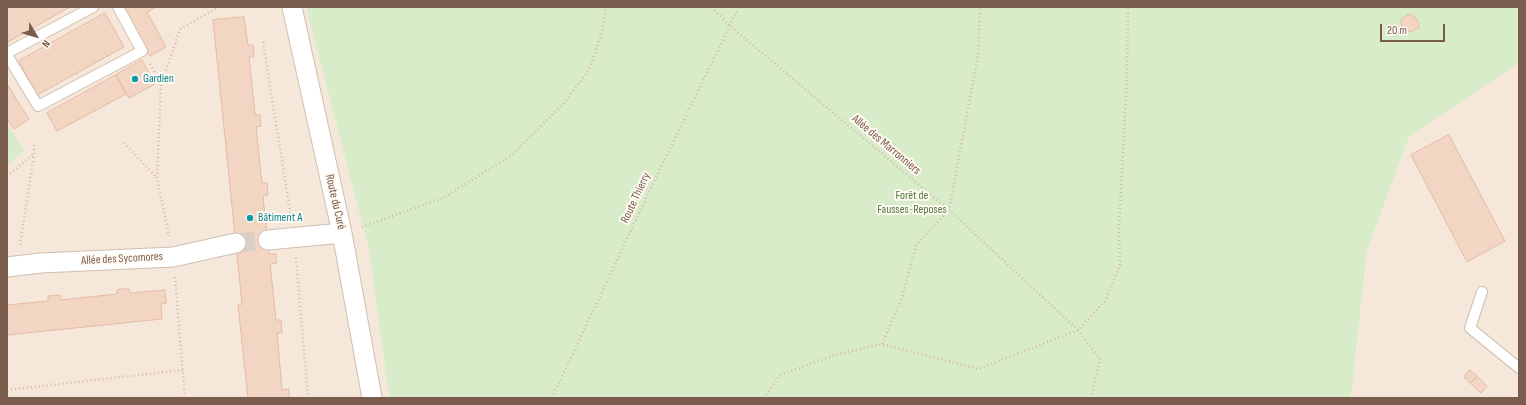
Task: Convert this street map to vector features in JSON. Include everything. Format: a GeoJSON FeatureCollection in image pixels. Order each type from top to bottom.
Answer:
{"type":"FeatureCollection","features":[{"type":"Feature","properties":{"kind":"street","name":"Route du Curé"},"geometry":{"type":"LineString","coordinates":[[292,7],[342,233],[372,398]]}},
{"type":"Feature","properties":{"kind":"street"},"geometry":{"type":"LineString","coordinates":[[268,240],[342,233]]}},
{"type":"Feature","properties":{"kind":"street","name":"Allée des Sycomores"},"geometry":{"type":"LineString","coordinates":[[12,266],[173,257],[236,243]]}},
{"type":"Feature","properties":{"kind":"lane"},"geometry":{"type":"LineString","coordinates":[[92,7],[7,54],[38,106],[142,51],[118,7]]}},
{"type":"Feature","properties":{"kind":"lane"},"geometry":{"type":"LineString","coordinates":[[1482,292],[1470,328],[1519,368]]}},
{"type":"Feature","properties":{"kind":"path"},"geometry":{"type":"LineString","coordinates":[[185,398],[173,257],[157,178],[161,82],[180,29],[219,7]]}},
{"type":"Feature","properties":{"kind":"path"},"geometry":{"type":"LineString","coordinates":[[342,233],[443,198],[511,156],[566,101],[588,70],[602,32],[606,7]]}},
{"type":"Feature","properties":{"kind":"path","name":"Allée des Marronniers"},"geometry":{"type":"LineString","coordinates":[[712,7],[730,26],[949,210],[1078,330],[1100,359],[1091,398]]}},
{"type":"Feature","properties":{"kind":"path","name":"Route Thierry"},"geometry":{"type":"LineString","coordinates":[[553,397],[658,173],[739,7]]}},
{"type":"Feature","properties":{"kind":"path"},"geometry":{"type":"LineString","coordinates":[[882,344],[902,298],[916,246],[949,210],[978,55],[980,7]]}},
{"type":"Feature","properties":{"kind":"path"},"geometry":{"type":"LineString","coordinates":[[764,398],[780,375],[835,355],[882,344],[978,369],[1078,330],[1105,301],[1120,265],[1119,226],[1127,78],[1128,7]]}},
{"type":"Feature","properties":{"kind":"path"},"geometry":{"type":"LineString","coordinates":[[142,51],[161,82]]}},
{"type":"Feature","properties":{"kind":"path"},"geometry":{"type":"LineString","coordinates":[[124,143],[157,178]]}},
{"type":"Feature","properties":{"kind":"path"},"geometry":{"type":"LineString","coordinates":[[12,266],[34,154],[34,145]]}},
{"type":"Feature","properties":{"kind":"path"},"geometry":{"type":"LineString","coordinates":[[7,176],[34,154]]}},
{"type":"Feature","properties":{"kind":"path"},"geometry":{"type":"LineString","coordinates":[[7,390],[183,370]]}},
{"type":"Feature","properties":{"kind":"shaded area"},"geometry":{"type":"Polygon","coordinates":[[[7,7],[306,7],[369,250],[389,398],[7,398],[7,165],[25,151],[7,124],[7,7]]]}},
{"type":"Feature","properties":{"kind":"shaded area"},"geometry":{"type":"Polygon","coordinates":[[[1519,63],[1519,398],[1351,398],[1367,251],[1409,137],[1519,63]]]}},
{"type":"Feature","properties":{"kind":"green space","name":"Forêt de Fausses-Reposes"},"geometry":{"type":"Polygon","coordinates":[[[306,7],[1519,7],[1519,63],[1409,137],[1367,251],[1351,398],[389,398],[369,250],[306,7]]]}},
{"type":"Feature","properties":{"kind":"green space"},"geometry":{"type":"Polygon","coordinates":[[[7,124],[25,151],[7,165],[7,124]]]}},
{"type":"Feature","properties":{"kind":"building"},"geometry":{"type":"Polygon","coordinates":[[[7,7],[70,7],[8,42],[7,7]]]}},
{"type":"Feature","properties":{"kind":"building"},"geometry":{"type":"Polygon","coordinates":[[[122,7],[156,7],[147,12],[166,47],[150,56],[122,7]]]}},
{"type":"Feature","properties":{"kind":"building"},"geometry":{"type":"Polygon","coordinates":[[[105,13],[124,47],[37,95],[19,61],[105,13]]]}},
{"type":"Feature","properties":{"kind":"building"},"geometry":{"type":"Polygon","coordinates":[[[1409,14],[1417,19],[1419,27],[1411,32],[1402,28],[1401,20],[1409,14]]]}},
{"type":"Feature","properties":{"kind":"building","name":"Bâtiment A"},"geometry":{"type":"Polygon","coordinates":[[[244,17],[248,45],[253,45],[254,57],[249,57],[255,115],[260,115],[261,126],[256,127],[262,183],[267,183],[268,195],[263,196],[269,254],[276,254],[277,263],[270,264],[276,320],[281,320],[282,333],[277,333],[282,390],[289,389],[289,398],[248,398],[238,305],[242,304],[213,20],[244,17]]]}},
{"type":"Feature","properties":{"kind":"building","name":"Gardien"},"geometry":{"type":"Polygon","coordinates":[[[142,60],[155,84],[129,98],[116,75],[142,60]]]}},
{"type":"Feature","properties":{"kind":"building"},"geometry":{"type":"Polygon","coordinates":[[[116,75],[126,94],[57,131],[47,113],[116,75]]]}},
{"type":"Feature","properties":{"kind":"building"},"geometry":{"type":"Polygon","coordinates":[[[7,84],[29,119],[14,129],[7,119],[7,84]]]}},
{"type":"Feature","properties":{"kind":"building"},"geometry":{"type":"Polygon","coordinates":[[[1449,135],[1505,241],[1467,262],[1411,155],[1449,135]]]}},
{"type":"Feature","properties":{"kind":"building"},"geometry":{"type":"Polygon","coordinates":[[[129,289],[130,293],[165,290],[166,303],[161,304],[162,319],[7,335],[7,305],[48,301],[48,296],[60,295],[61,300],[117,294],[117,290],[129,289]]]}},
{"type":"Feature","properties":{"kind":"building"},"geometry":{"type":"Polygon","coordinates":[[[1470,370],[1477,376],[1470,383],[1464,377],[1470,370]]]}},
{"type":"Feature","properties":{"kind":"building"},"geometry":{"type":"Polygon","coordinates":[[[1478,377],[1487,386],[1481,393],[1471,384],[1478,377]]]}},
{"type":"Feature","properties":{"kind":"tunnel"},"geometry":{"type":"LineString","coordinates":[[236,243],[268,240]]}},
{"type":"Feature","properties":{"kind":"place","name":"Gardien"},"geometry":{"type":"Point","coordinates":[135,79]}},
{"type":"Feature","properties":{"kind":"place","name":"Bâtiment A"},"geometry":{"type":"Point","coordinates":[250,218]}}]}
